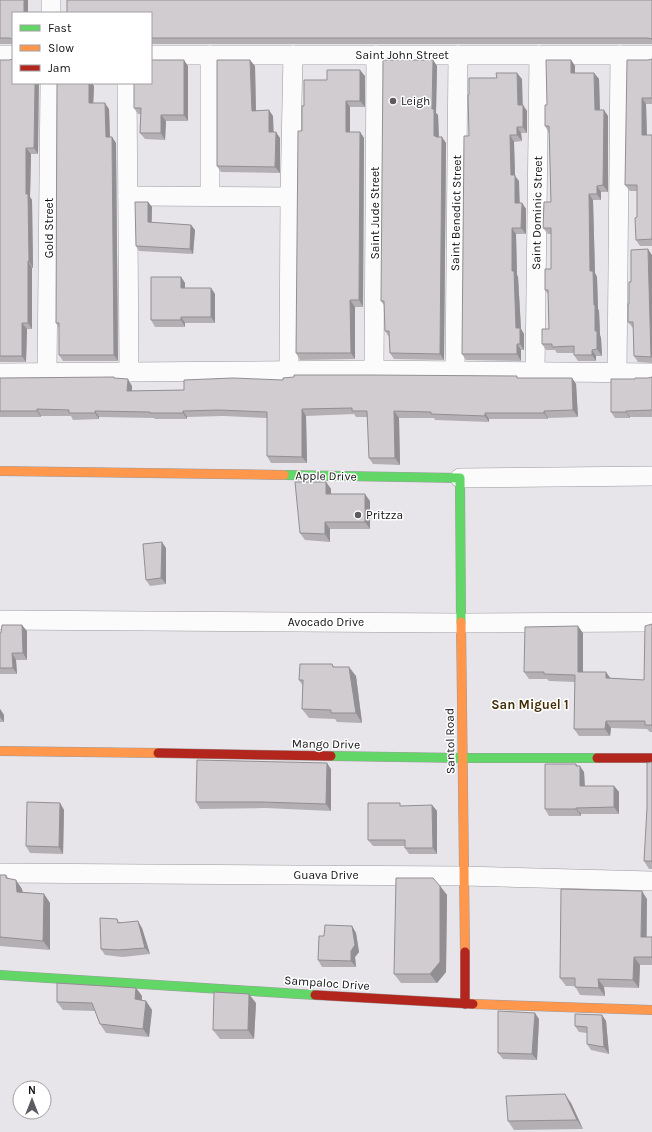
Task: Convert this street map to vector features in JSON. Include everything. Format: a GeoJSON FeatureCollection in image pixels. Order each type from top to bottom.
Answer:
{"type":"FeatureCollection","features":[{"type":"Feature","properties":{"kind":"street"},"geometry":{"type":"LineString","coordinates":[[50,12],[51,0]]}},
{"type":"Feature","properties":{"kind":"street"},"geometry":{"type":"LineString","coordinates":[[0,55],[12,55]]}},
{"type":"Feature","properties":{"kind":"street","name":"Saint John Street"},"geometry":{"type":"LineString","coordinates":[[152,55],[652,55]]}},
{"type":"Feature","properties":{"kind":"street"},"geometry":{"type":"LineString","coordinates":[[210,55],[210,196]]}},
{"type":"Feature","properties":{"kind":"street"},"geometry":{"type":"LineString","coordinates":[[289,370],[290,197],[294,55]]}},
{"type":"Feature","properties":{"kind":"street","name":"Saint Jude Street"},"geometry":{"type":"LineString","coordinates":[[374,370],[376,55]]}},
{"type":"Feature","properties":{"kind":"street","name":"Saint Benedict Street"},"geometry":{"type":"LineString","coordinates":[[455,371],[458,55]]}},
{"type":"Feature","properties":{"kind":"street","name":"Saint Dominic Street"},"geometry":{"type":"LineString","coordinates":[[535,372],[539,55]]}},
{"type":"Feature","properties":{"kind":"street"},"geometry":{"type":"LineString","coordinates":[[617,372],[620,55]]}},
{"type":"Feature","properties":{"kind":"street","name":"Gold Street"},"geometry":{"type":"LineString","coordinates":[[47,372],[50,84]]}},
{"type":"Feature","properties":{"kind":"street"},"geometry":{"type":"LineString","coordinates":[[127,84],[129,372]]}},
{"type":"Feature","properties":{"kind":"street"},"geometry":{"type":"LineString","coordinates":[[128,196],[290,197]]}},
{"type":"Feature","properties":{"kind":"street"},"geometry":{"type":"LineString","coordinates":[[0,373],[374,370],[652,373]]}},
{"type":"Feature","properties":{"kind":"street","name":"Apple Drive"},"geometry":{"type":"LineString","coordinates":[[0,471],[460,478],[652,476]]}},
{"type":"Feature","properties":{"kind":"street","name":"Santol Road"},"geometry":{"type":"LineString","coordinates":[[460,478],[465,1004]]}},
{"type":"Feature","properties":{"kind":"street","name":"Avocado Drive"},"geometry":{"type":"LineString","coordinates":[[0,620],[461,623],[652,622]]}},
{"type":"Feature","properties":{"kind":"street","name":"Mango Drive"},"geometry":{"type":"LineString","coordinates":[[0,751],[462,758],[652,758]]}},
{"type":"Feature","properties":{"kind":"street","name":"Guava Drive"},"geometry":{"type":"LineString","coordinates":[[0,873],[464,876],[652,881]]}},
{"type":"Feature","properties":{"kind":"street","name":"Sampaloc Drive"},"geometry":{"type":"LineString","coordinates":[[0,975],[465,1004],[652,1010]]}},
{"type":"Feature","properties":{"kind":"building"},"geometry":{"type":"Polygon","coordinates":[[[0,0],[24,0],[24,12],[12,12],[12,39],[0,38],[0,0]]]}},
{"type":"Feature","properties":{"kind":"building"},"geometry":{"type":"Polygon","coordinates":[[[67,0],[652,0],[652,39],[152,38],[152,12],[67,12],[67,0]]]}},
{"type":"Feature","properties":{"kind":"building"},"geometry":{"type":"Polygon","coordinates":[[[12,59],[12,84],[35,84],[34,148],[26,148],[26,194],[28,194],[29,261],[28,323],[22,323],[22,356],[0,356],[0,60],[12,59]]]}},
{"type":"Feature","properties":{"kind":"building"},"geometry":{"type":"Polygon","coordinates":[[[652,59],[652,98],[642,98],[642,135],[652,135],[652,239],[636,240],[635,218],[637,217],[637,185],[625,185],[627,60],[652,59]]]}},
{"type":"Feature","properties":{"kind":"building"},"geometry":{"type":"Polygon","coordinates":[[[152,60],[184,60],[184,115],[161,115],[161,133],[140,133],[141,108],[134,108],[134,84],[152,84],[152,60]]]}},
{"type":"Feature","properties":{"kind":"building"},"geometry":{"type":"Polygon","coordinates":[[[217,60],[250,60],[252,111],[269,110],[269,132],[276,132],[275,167],[217,166],[217,60]]]}},
{"type":"Feature","properties":{"kind":"building"},"geometry":{"type":"Polygon","coordinates":[[[383,60],[433,60],[432,109],[434,109],[434,136],[442,137],[440,354],[390,353],[389,331],[385,331],[384,301],[381,301],[383,60]]]}},
{"type":"Feature","properties":{"kind":"building"},"geometry":{"type":"Polygon","coordinates":[[[546,60],[571,60],[571,73],[594,73],[595,110],[604,110],[603,185],[597,186],[597,194],[589,194],[590,271],[593,271],[595,331],[597,331],[597,349],[592,350],[592,355],[574,355],[574,346],[552,347],[552,344],[542,344],[542,329],[549,329],[548,290],[545,290],[545,269],[551,269],[551,228],[543,228],[544,202],[551,202],[549,126],[545,126],[545,105],[547,105],[546,60]]]}},
{"type":"Feature","properties":{"kind":"building"},"geometry":{"type":"Polygon","coordinates":[[[327,70],[360,70],[360,101],[346,101],[346,132],[360,132],[359,300],[350,300],[351,353],[296,353],[298,131],[302,131],[304,80],[327,80],[327,70]]]}},
{"type":"Feature","properties":{"kind":"building"},"geometry":{"type":"Polygon","coordinates":[[[496,73],[517,73],[518,105],[523,105],[523,127],[517,127],[517,135],[510,135],[511,175],[515,175],[515,203],[522,203],[521,228],[512,228],[512,271],[514,271],[516,328],[520,328],[520,344],[517,344],[517,354],[462,354],[464,136],[469,136],[469,78],[497,78],[496,73]]]}},
{"type":"Feature","properties":{"kind":"building"},"geometry":{"type":"Polygon","coordinates":[[[57,84],[89,84],[89,103],[105,103],[106,137],[112,137],[114,355],[59,355],[59,323],[56,323],[57,84]]]}},
{"type":"Feature","properties":{"kind":"building"},"geometry":{"type":"Polygon","coordinates":[[[135,202],[148,202],[148,222],[191,225],[190,249],[136,246],[135,202]]]}},
{"type":"Feature","properties":{"kind":"building"},"geometry":{"type":"Polygon","coordinates":[[[648,249],[651,357],[634,356],[633,322],[628,322],[629,282],[631,282],[631,250],[648,249]]]}},
{"type":"Feature","properties":{"kind":"building"},"geometry":{"type":"Polygon","coordinates":[[[151,277],[181,277],[181,288],[211,288],[211,317],[181,317],[181,320],[151,320],[151,277]]]}},
{"type":"Feature","properties":{"kind":"building"},"geometry":{"type":"Polygon","coordinates":[[[294,375],[517,376],[517,378],[572,378],[573,410],[544,411],[544,413],[485,413],[485,416],[394,411],[395,458],[369,458],[367,411],[352,411],[352,408],[302,409],[302,457],[267,456],[267,412],[219,410],[183,411],[183,413],[95,411],[95,413],[69,413],[69,410],[37,409],[37,411],[0,411],[0,378],[114,377],[128,379],[127,391],[184,390],[184,380],[233,378],[283,380],[283,378],[294,377],[294,375]]]}},
{"type":"Feature","properties":{"kind":"building"},"geometry":{"type":"Polygon","coordinates":[[[652,377],[652,410],[611,412],[611,379],[652,377]]]}},
{"type":"Feature","properties":{"kind":"building"},"geometry":{"type":"Polygon","coordinates":[[[295,482],[326,482],[326,494],[365,494],[365,522],[325,522],[325,534],[300,533],[295,482]]]}},
{"type":"Feature","properties":{"kind":"building"},"geometry":{"type":"Polygon","coordinates":[[[162,542],[161,578],[146,580],[143,544],[162,542]]]}},
{"type":"Feature","properties":{"kind":"building"},"geometry":{"type":"Polygon","coordinates":[[[652,624],[652,725],[645,725],[645,721],[606,721],[605,729],[574,729],[575,675],[524,672],[525,627],[578,626],[578,672],[606,672],[606,678],[644,680],[645,626],[652,624]]]}},
{"type":"Feature","properties":{"kind":"building"},"geometry":{"type":"Polygon","coordinates":[[[2,625],[22,625],[23,653],[12,653],[13,668],[0,668],[0,633],[2,625]]]}},
{"type":"Feature","properties":{"kind":"building"},"geometry":{"type":"Polygon","coordinates":[[[300,664],[332,664],[333,667],[349,667],[356,713],[331,713],[331,710],[302,709],[303,680],[299,680],[300,664]]]}},
{"type":"Feature","properties":{"kind":"building"},"geometry":{"type":"Polygon","coordinates":[[[197,760],[327,763],[326,804],[196,802],[197,760]]]}},
{"type":"Feature","properties":{"kind":"building"},"geometry":{"type":"Polygon","coordinates":[[[652,762],[652,861],[644,861],[647,808],[647,763],[652,762]]]}},
{"type":"Feature","properties":{"kind":"building"},"geometry":{"type":"Polygon","coordinates":[[[545,764],[576,764],[576,766],[580,766],[580,786],[614,786],[614,807],[545,809],[545,764]]]}},
{"type":"Feature","properties":{"kind":"building"},"geometry":{"type":"Polygon","coordinates":[[[27,802],[60,803],[59,847],[26,846],[27,802]]]}},
{"type":"Feature","properties":{"kind":"building"},"geometry":{"type":"Polygon","coordinates":[[[368,803],[400,803],[400,806],[432,805],[433,848],[405,848],[405,840],[368,840],[368,803]]]}},
{"type":"Feature","properties":{"kind":"building"},"geometry":{"type":"Polygon","coordinates":[[[0,875],[6,875],[6,878],[16,880],[17,892],[44,894],[43,941],[0,937],[0,875]]]}},
{"type":"Feature","properties":{"kind":"building"},"geometry":{"type":"Polygon","coordinates":[[[396,878],[433,878],[440,886],[440,962],[430,974],[394,974],[396,878]]]}},
{"type":"Feature","properties":{"kind":"building"},"geometry":{"type":"Polygon","coordinates":[[[561,889],[642,891],[641,937],[652,937],[652,957],[634,957],[633,980],[598,979],[599,988],[575,987],[575,978],[560,978],[561,889]]]}},
{"type":"Feature","properties":{"kind":"building"},"geometry":{"type":"Polygon","coordinates":[[[100,918],[117,919],[118,923],[138,921],[145,948],[118,950],[101,949],[100,918]]]}},
{"type":"Feature","properties":{"kind":"building"},"geometry":{"type":"Polygon","coordinates":[[[325,925],[352,926],[355,945],[351,951],[351,961],[318,960],[319,936],[324,936],[325,925]]]}},
{"type":"Feature","properties":{"kind":"building"},"geometry":{"type":"Polygon","coordinates":[[[57,983],[136,988],[135,999],[146,1001],[143,1029],[100,1024],[92,1003],[57,1002],[57,983]]]}},
{"type":"Feature","properties":{"kind":"building"},"geometry":{"type":"Polygon","coordinates":[[[214,992],[249,994],[248,1030],[213,1030],[214,992]]]}},
{"type":"Feature","properties":{"kind":"building"},"geometry":{"type":"Polygon","coordinates":[[[498,1011],[535,1013],[532,1054],[498,1053],[498,1011]]]}},
{"type":"Feature","properties":{"kind":"building"},"geometry":{"type":"Polygon","coordinates":[[[575,1014],[602,1015],[604,1047],[587,1044],[587,1027],[575,1026],[575,1014]]]}},
{"type":"Feature","properties":{"kind":"building"},"geometry":{"type":"Polygon","coordinates":[[[565,1094],[577,1120],[508,1121],[506,1096],[565,1094]]]}},
{"type":"Feature","properties":{"kind":"traffic: fast"},"geometry":{"type":"LineString","coordinates":[[284,475],[460,478],[461,622]]}},
{"type":"Feature","properties":{"kind":"traffic: fast"},"geometry":{"type":"LineString","coordinates":[[331,756],[597,758]]}},
{"type":"Feature","properties":{"kind":"traffic: fast"},"geometry":{"type":"LineString","coordinates":[[0,975],[315,995]]}},
{"type":"Feature","properties":{"kind":"traffic: slow"},"geometry":{"type":"LineString","coordinates":[[0,471],[284,475]]}},
{"type":"Feature","properties":{"kind":"traffic: slow"},"geometry":{"type":"LineString","coordinates":[[461,622],[465,952]]}},
{"type":"Feature","properties":{"kind":"traffic: slow"},"geometry":{"type":"LineString","coordinates":[[0,751],[158,753]]}},
{"type":"Feature","properties":{"kind":"traffic: slow"},"geometry":{"type":"LineString","coordinates":[[473,1004],[652,1010]]}},
{"type":"Feature","properties":{"kind":"traffic: jam"},"geometry":{"type":"LineString","coordinates":[[158,753],[331,756]]}},
{"type":"Feature","properties":{"kind":"traffic: jam"},"geometry":{"type":"LineString","coordinates":[[597,758],[652,758]]}},
{"type":"Feature","properties":{"kind":"traffic: jam"},"geometry":{"type":"LineString","coordinates":[[465,952],[465,1004]]}},
{"type":"Feature","properties":{"kind":"traffic: jam"},"geometry":{"type":"LineString","coordinates":[[315,995],[473,1004]]}},
{"type":"Feature","properties":{"kind":"place","name":"Leigh"},"geometry":{"type":"Point","coordinates":[393,101]}},
{"type":"Feature","properties":{"kind":"place","name":"Pritzza"},"geometry":{"type":"Point","coordinates":[358,515]}},
{"type":"Feature","properties":{"kind":"district","name":"San Miguel 1"},"geometry":{"type":"Point","coordinates":[530,704]}}]}
